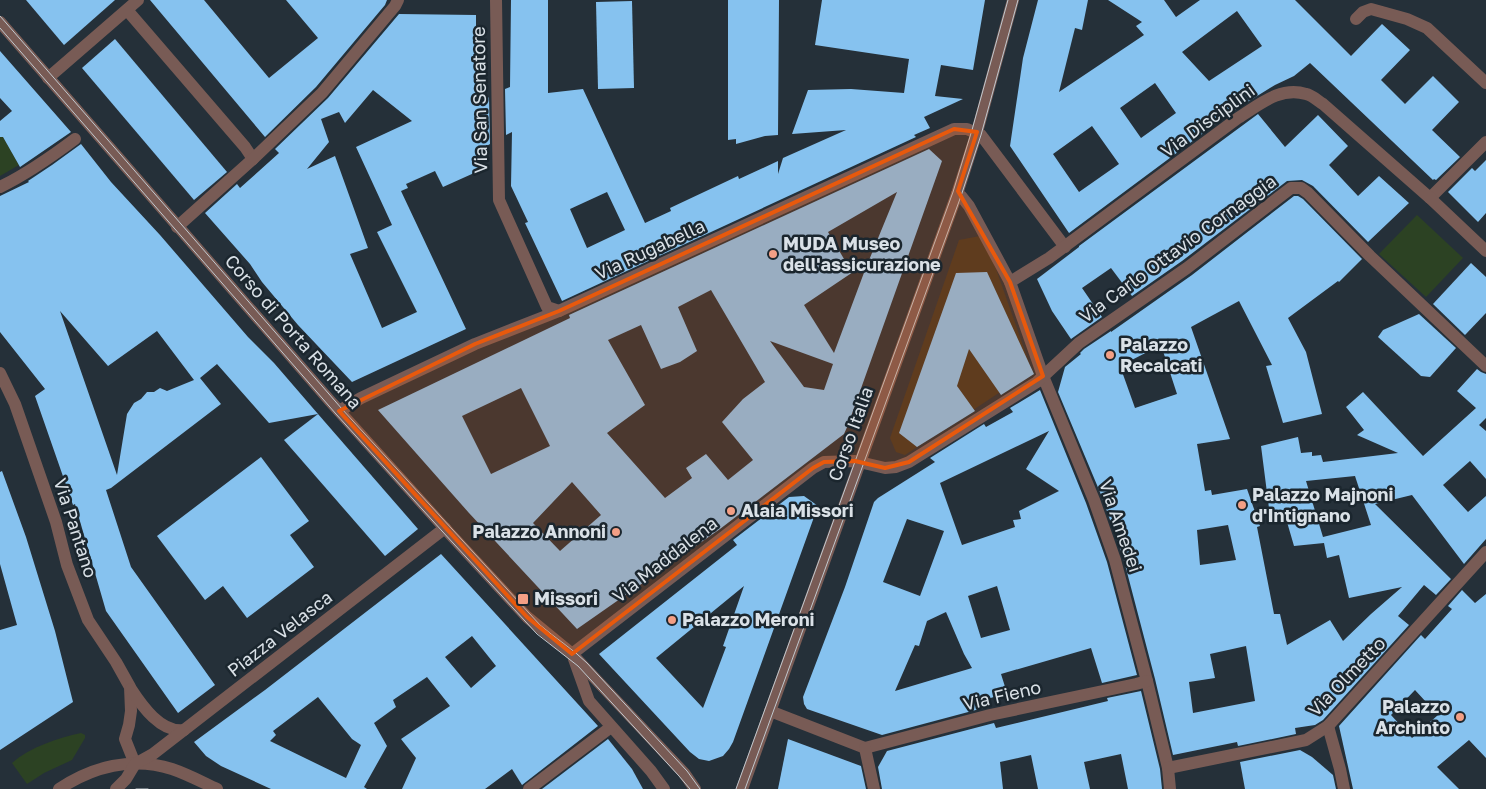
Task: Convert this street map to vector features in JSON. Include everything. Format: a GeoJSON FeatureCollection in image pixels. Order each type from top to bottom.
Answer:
{"type":"FeatureCollection","features":[{"type":"Feature","properties":{"kind":"street"},"geometry":{"type":"LineString","coordinates":[[48,78],[138,0]]}},
{"type":"Feature","properties":{"kind":"street","name":"Via San Senatore"},"geometry":{"type":"LineString","coordinates":[[496,0],[499,200],[547,307],[558,311]]}},
{"type":"Feature","properties":{"kind":"street"},"geometry":{"type":"LineString","coordinates":[[1013,0],[977,132],[992,148],[1065,247]]}},
{"type":"Feature","properties":{"kind":"street"},"geometry":{"type":"LineString","coordinates":[[177,226],[253,159],[322,93],[397,3]]}},
{"type":"Feature","properties":{"kind":"street"},"geometry":{"type":"LineString","coordinates":[[1356,19],[1363,12],[1371,9],[1407,18],[1427,28],[1486,83]]}},
{"type":"Feature","properties":{"kind":"street"},"geometry":{"type":"LineString","coordinates":[[127,10],[253,159]]}},
{"type":"Feature","properties":{"kind":"street","name":"Corso di Porta Romana"},"geometry":{"type":"LineString","coordinates":[[0,22],[339,411],[445,528],[527,617],[572,654],[684,773],[695,789]]}},
{"type":"Feature","properties":{"kind":"street","name":"Via Disciplini"},"geometry":{"type":"LineString","coordinates":[[1010,282],[1050,258],[1238,118],[1269,98],[1286,92],[1307,94],[1323,104],[1483,243]]}},
{"type":"Feature","properties":{"kind":"street","name":"Via Rugabella"},"geometry":{"type":"LineString","coordinates":[[339,411],[361,398],[475,344],[558,311],[954,129],[967,129],[977,132]]}},
{"type":"Feature","properties":{"kind":"street","name":"Corso Italia"},"geometry":{"type":"LineString","coordinates":[[742,789],[957,194],[977,132]]}},
{"type":"Feature","properties":{"kind":"street"},"geometry":{"type":"LineString","coordinates":[[0,187],[46,160],[75,138]]}},
{"type":"Feature","properties":{"kind":"street"},"geometry":{"type":"LineString","coordinates":[[1430,198],[1486,142]]}},
{"type":"Feature","properties":{"kind":"street","name":"Via Carlo Ottavio Cornaggia"},"geometry":{"type":"LineString","coordinates":[[1043,376],[1080,343],[1187,268],[1291,188],[1301,188],[1308,193],[1370,256],[1486,366]]}},
{"type":"Feature","properties":{"kind":"street","name":"Via Amedei"},"geometry":{"type":"LineString","coordinates":[[957,194],[969,206],[1010,282],[1043,376],[1094,500],[1115,560],[1147,681],[1168,768],[1170,789]]}},
{"type":"Feature","properties":{"kind":"street","name":"Via Pantano"},"geometry":{"type":"LineString","coordinates":[[0,373],[18,413],[56,522],[67,565],[88,620],[116,662],[139,702],[156,719],[172,730],[184,730]]}},
{"type":"Feature","properties":{"kind":"street","name":"Via Maddalena"},"geometry":{"type":"LineString","coordinates":[[572,654],[813,468],[824,462],[855,461],[885,468],[896,467],[909,462],[1037,382],[1043,376]]}},
{"type":"Feature","properties":{"kind":"street","name":"Piazza Velasca"},"geometry":{"type":"LineString","coordinates":[[135,764],[153,754],[445,528]]}},
{"type":"Feature","properties":{"kind":"street","name":"Via Olmetto"},"geometry":{"type":"LineString","coordinates":[[1168,768],[1306,740],[1328,726],[1486,552]]}},
{"type":"Feature","properties":{"kind":"street"},"geometry":{"type":"LineString","coordinates":[[572,654],[589,701],[664,789]]}},
{"type":"Feature","properties":{"kind":"street","name":"Via Fieno"},"geometry":{"type":"LineString","coordinates":[[865,748],[990,715],[1147,681]]}},
{"type":"Feature","properties":{"kind":"street","name":"Via Pantano"},"geometry":{"type":"LineString","coordinates":[[130,687],[131,711],[125,739],[135,764]]}},
{"type":"Feature","properties":{"kind":"street"},"geometry":{"type":"LineString","coordinates":[[770,711],[865,748],[874,789]]}},
{"type":"Feature","properties":{"kind":"street"},"geometry":{"type":"LineString","coordinates":[[529,789],[611,726]]}},
{"type":"Feature","properties":{"kind":"street"},"geometry":{"type":"LineString","coordinates":[[1328,726],[1344,789]]}},
{"type":"Feature","properties":{"kind":"street"},"geometry":{"type":"LineString","coordinates":[[59,789],[73,780],[102,768],[118,764],[154,764],[172,769],[217,789]]}},
{"type":"Feature","properties":{"kind":"street"},"geometry":{"type":"LineString","coordinates":[[116,789],[126,779],[135,764]]}},
{"type":"Feature","properties":{"kind":"street"},"geometry":{"type":"LineString","coordinates":[[748,771],[750,789]]}},
{"type":"Feature","properties":{"kind":"highlighted area"},"geometry":{"type":"Polygon","coordinates":[[[954,129],[977,132],[958,191],[1010,282],[1043,376],[909,462],[885,468],[855,461],[824,462],[813,468],[572,654],[527,617],[339,411],[475,344],[559,311],[954,129]]]}},
{"type":"Feature","properties":{"kind":"shaded area"},"geometry":{"type":"Polygon","coordinates":[[[980,236],[996,269],[1032,371],[905,455],[896,452],[890,438],[959,240],[980,236]]]}},
{"type":"Feature","properties":{"kind":"green space"},"geometry":{"type":"Polygon","coordinates":[[[0,137],[3,137],[19,165],[0,176],[0,137]]]}},
{"type":"Feature","properties":{"kind":"green space"},"geometry":{"type":"Polygon","coordinates":[[[1417,215],[1463,258],[1426,297],[1379,254],[1417,215]]]}},
{"type":"Feature","properties":{"kind":"green space"},"geometry":{"type":"Polygon","coordinates":[[[81,733],[85,735],[85,738],[72,760],[44,773],[27,784],[12,763],[27,752],[45,744],[81,733]]]}},
{"type":"Feature","properties":{"kind":"building"},"geometry":{"type":"Polygon","coordinates":[[[26,0],[115,0],[64,45],[26,0]]]}},
{"type":"Feature","properties":{"kind":"building"},"geometry":{"type":"Polygon","coordinates":[[[150,0],[204,0],[269,78],[318,38],[286,0],[387,0],[385,5],[316,87],[265,137],[150,0]]]}},
{"type":"Feature","properties":{"kind":"building"},"geometry":{"type":"Polygon","coordinates":[[[511,0],[548,0],[548,93],[583,89],[645,223],[671,211],[670,208],[738,176],[739,179],[778,161],[778,174],[783,158],[846,130],[792,134],[808,90],[851,89],[904,93],[909,59],[815,45],[822,0],[985,0],[973,70],[941,65],[935,96],[963,99],[924,117],[930,128],[914,135],[916,137],[562,301],[525,223],[528,222],[511,186],[512,132],[506,135],[505,89],[510,87],[511,0]],[[607,192],[570,209],[587,248],[625,230],[607,192]]]}},
{"type":"Feature","properties":{"kind":"building"},"geometry":{"type":"Polygon","coordinates":[[[728,0],[779,0],[778,135],[765,136],[736,144],[736,139],[728,140],[728,0]]]}},
{"type":"Feature","properties":{"kind":"building"},"geometry":{"type":"Polygon","coordinates":[[[1038,0],[1088,0],[1082,30],[1075,28],[1059,92],[1144,35],[1136,26],[1142,22],[1108,0],[1164,0],[1176,17],[1200,0],[1295,0],[1351,56],[1382,24],[1410,50],[1381,80],[1405,104],[1433,76],[1459,102],[1432,130],[1460,157],[1436,180],[1433,180],[1310,63],[1294,76],[1275,85],[1233,111],[1069,233],[1010,146],[1023,58],[1038,0]],[[1237,11],[1182,52],[1209,81],[1262,46],[1237,11]],[[1155,83],[1120,108],[1141,138],[1176,113],[1155,83]],[[1092,126],[1053,154],[1079,192],[1119,164],[1092,126]]]}},
{"type":"Feature","properties":{"kind":"building"},"geometry":{"type":"Polygon","coordinates":[[[632,1],[634,88],[598,89],[596,2],[632,1]]]}},
{"type":"Feature","properties":{"kind":"building"},"geometry":{"type":"Polygon","coordinates":[[[399,14],[476,15],[476,76],[489,97],[490,144],[478,151],[480,155],[477,156],[483,169],[443,187],[435,171],[406,184],[408,188],[401,191],[466,329],[352,382],[298,325],[262,282],[250,264],[205,213],[237,184],[240,188],[279,153],[275,149],[328,98],[399,14]],[[373,90],[345,123],[339,112],[321,119],[329,142],[307,169],[335,156],[368,248],[350,254],[382,328],[417,312],[377,232],[392,225],[356,147],[412,121],[373,90]]]}},
{"type":"Feature","properties":{"kind":"building"},"geometry":{"type":"Polygon","coordinates":[[[115,39],[227,172],[194,200],[82,68],[115,39]]]}},
{"type":"Feature","properties":{"kind":"building"},"geometry":{"type":"Polygon","coordinates":[[[0,51],[71,132],[20,167],[3,137],[0,137],[0,121],[12,111],[0,98],[0,51]]]}},
{"type":"Feature","properties":{"kind":"building"},"geometry":{"type":"Polygon","coordinates":[[[1258,114],[1285,147],[1318,115],[1348,146],[1329,165],[1358,196],[1379,176],[1409,203],[1368,242],[1313,186],[1302,180],[1287,181],[1182,261],[1132,296],[1111,268],[1082,288],[1102,317],[1071,339],[1052,311],[1037,279],[1258,114]]]}},
{"type":"Feature","properties":{"kind":"building"},"geometry":{"type":"Polygon","coordinates":[[[81,144],[111,182],[318,414],[269,423],[217,364],[200,378],[221,404],[106,490],[131,567],[215,685],[178,713],[106,611],[75,504],[73,505],[35,396],[45,389],[0,332],[0,196],[29,182],[81,144]],[[60,311],[117,475],[127,414],[134,403],[147,392],[154,392],[160,388],[167,391],[194,380],[157,331],[108,366],[60,311]]]}},
{"type":"Feature","properties":{"kind":"building"},"geometry":{"type":"Polygon","coordinates":[[[929,149],[942,161],[844,434],[720,529],[577,629],[469,513],[378,410],[570,318],[569,315],[929,149]],[[897,192],[828,232],[847,264],[859,268],[804,305],[834,353],[897,192]],[[711,290],[678,307],[697,351],[680,362],[661,369],[641,325],[608,340],[645,405],[607,433],[665,498],[692,478],[686,468],[706,454],[728,480],[753,460],[722,422],[743,399],[765,382],[711,290]],[[770,341],[804,387],[824,390],[833,364],[770,341]],[[521,388],[462,416],[491,474],[550,446],[521,388]],[[572,482],[533,523],[560,551],[601,515],[572,482]]]}},
{"type":"Feature","properties":{"kind":"building"},"geometry":{"type":"Polygon","coordinates":[[[1486,160],[1486,213],[1478,222],[1448,192],[1472,168],[1475,171],[1486,160]]]}},
{"type":"Feature","properties":{"kind":"building"},"geometry":{"type":"Polygon","coordinates":[[[1294,196],[1303,199],[1362,259],[1339,282],[1288,318],[1306,352],[1322,414],[1283,423],[1266,366],[1272,365],[1239,301],[1191,327],[1230,439],[1197,444],[1205,491],[1211,490],[1212,495],[1247,489],[1260,526],[1257,527],[1274,614],[1280,614],[1287,645],[1330,620],[1343,641],[1402,587],[1349,598],[1339,555],[1327,558],[1324,543],[1294,546],[1287,522],[1271,524],[1261,446],[1298,437],[1301,453],[1312,452],[1312,456],[1321,455],[1323,462],[1398,453],[1357,435],[1364,430],[1346,407],[1363,392],[1423,456],[1476,408],[1457,391],[1477,369],[1486,374],[1486,418],[1479,425],[1486,431],[1486,479],[1470,461],[1443,485],[1468,512],[1486,496],[1486,539],[1464,564],[1412,495],[1375,504],[1451,579],[1436,595],[1424,585],[1398,616],[1409,625],[1323,720],[1315,725],[1295,728],[1296,734],[1238,746],[1237,742],[1173,755],[1123,557],[1102,497],[1058,392],[1065,367],[1081,354],[1084,349],[1192,275],[1294,196]],[[1161,345],[1120,366],[1135,408],[1177,394],[1161,345]],[[1355,476],[1306,481],[1323,537],[1371,525],[1355,476]],[[1228,525],[1197,530],[1200,565],[1236,560],[1228,525]],[[1246,646],[1210,654],[1215,678],[1189,682],[1193,713],[1255,701],[1246,646]]]}},
{"type":"Feature","properties":{"kind":"building"},"geometry":{"type":"Polygon","coordinates":[[[1471,263],[1486,277],[1486,313],[1465,335],[1433,304],[1471,263]]]}},
{"type":"Feature","properties":{"kind":"building"},"geometry":{"type":"Polygon","coordinates":[[[987,272],[1034,374],[1001,395],[969,349],[957,386],[975,411],[917,447],[899,433],[956,273],[987,272]]]}},
{"type":"Feature","properties":{"kind":"building"},"geometry":{"type":"Polygon","coordinates":[[[1419,314],[1456,348],[1430,377],[1421,376],[1378,337],[1383,330],[1419,314]]]}},
{"type":"Feature","properties":{"kind":"building"},"geometry":{"type":"Polygon","coordinates":[[[1040,390],[1086,503],[1107,562],[1137,675],[1102,683],[1091,648],[1001,674],[1007,693],[984,700],[987,707],[882,735],[807,709],[803,697],[845,587],[874,502],[935,462],[930,458],[984,424],[986,427],[1013,412],[1010,408],[1040,390]],[[1049,431],[940,483],[962,545],[1015,527],[1013,520],[1021,519],[1019,511],[1059,491],[1026,469],[1049,431]],[[907,519],[883,582],[920,596],[944,531],[907,519]],[[997,586],[968,596],[981,638],[1010,630],[997,586]],[[946,612],[927,621],[919,646],[915,645],[895,691],[972,668],[946,612]]]}},
{"type":"Feature","properties":{"kind":"building"},"geometry":{"type":"Polygon","coordinates":[[[318,414],[418,529],[385,556],[284,440],[318,414]]]}},
{"type":"Feature","properties":{"kind":"building"},"geometry":{"type":"Polygon","coordinates":[[[261,457],[309,521],[290,535],[314,567],[247,618],[223,586],[205,600],[157,536],[261,457]]]}},
{"type":"Feature","properties":{"kind":"building"},"geometry":{"type":"Polygon","coordinates":[[[2,471],[26,537],[55,631],[73,702],[0,750],[0,630],[17,625],[0,564],[0,472],[2,471]]]}},
{"type":"Feature","properties":{"kind":"building","name":"Palazzo Meroni"},"geometry":{"type":"Polygon","coordinates":[[[804,496],[818,506],[733,742],[723,756],[709,761],[699,759],[690,752],[599,654],[737,545],[733,540],[789,497],[804,496]],[[744,586],[656,658],[703,708],[726,647],[723,646],[744,586]]]}},
{"type":"Feature","properties":{"kind":"building"},"geometry":{"type":"Polygon","coordinates":[[[441,554],[598,726],[522,785],[512,769],[485,789],[402,789],[416,758],[401,739],[450,706],[427,677],[393,700],[396,707],[374,723],[387,746],[364,787],[367,789],[271,789],[221,766],[206,756],[194,742],[265,690],[441,554]],[[472,636],[445,657],[471,688],[496,666],[472,636]],[[318,697],[273,731],[276,735],[270,741],[346,778],[361,745],[352,739],[318,697]]]}},
{"type":"Feature","properties":{"kind":"building","name":"Palazzo Archinto"},"geometry":{"type":"Polygon","coordinates":[[[1462,590],[1475,603],[1486,594],[1486,758],[1469,740],[1437,767],[1459,789],[1353,789],[1339,726],[1421,635],[1425,639],[1452,609],[1448,606],[1462,590]],[[1415,690],[1391,715],[1412,738],[1438,715],[1415,690]]]}},
{"type":"Feature","properties":{"kind":"building"},"geometry":{"type":"Polygon","coordinates":[[[1141,691],[1160,769],[1162,789],[1128,789],[1121,754],[1084,762],[1090,789],[1038,789],[1031,755],[1000,762],[1003,789],[882,789],[878,767],[887,751],[994,723],[996,728],[1108,701],[1107,698],[1141,691]]]}},
{"type":"Feature","properties":{"kind":"building"},"geometry":{"type":"Polygon","coordinates":[[[608,739],[632,769],[643,789],[542,789],[608,739]]]}},
{"type":"Feature","properties":{"kind":"building"},"geometry":{"type":"Polygon","coordinates":[[[788,739],[861,766],[866,789],[778,789],[788,739]]]}},
{"type":"Feature","properties":{"kind":"building"},"geometry":{"type":"Polygon","coordinates":[[[1300,750],[1312,757],[1333,775],[1336,789],[1245,789],[1240,762],[1300,750]]]}},
{"type":"Feature","properties":{"kind":"tram line"},"geometry":{"type":"LineString","coordinates":[[736,789],[953,192],[1008,0]]}},
{"type":"Feature","properties":{"kind":"tram line"},"geometry":{"type":"LineString","coordinates":[[745,789],[961,196],[981,135],[1018,0]]}},
{"type":"Feature","properties":{"kind":"tram line"},"geometry":{"type":"LineString","coordinates":[[0,16],[342,409],[540,625],[587,663],[687,771],[700,789]]}},
{"type":"Feature","properties":{"kind":"tram line"},"geometry":{"type":"LineString","coordinates":[[0,28],[336,414],[442,531],[537,634],[578,666],[690,789]]}},
{"type":"Feature","properties":{"kind":"tram line"},"geometry":{"type":"LineString","coordinates":[[136,789],[148,789]]}},
{"type":"Feature","properties":{"kind":"place","name":"MUDA Museo dell'assicurazione"},"geometry":{"type":"Point","coordinates":[773,254]}},
{"type":"Feature","properties":{"kind":"place","name":"Palazzo Recalcati"},"geometry":{"type":"Point","coordinates":[1110,355]}},
{"type":"Feature","properties":{"kind":"place","name":"Palazzo Majnoni d'Intignano"},"geometry":{"type":"Point","coordinates":[1242,505]}},
{"type":"Feature","properties":{"kind":"place","name":"Alaia Missori"},"geometry":{"type":"Point","coordinates":[731,511]}},
{"type":"Feature","properties":{"kind":"place","name":"Palazzo Annoni"},"geometry":{"type":"Point","coordinates":[616,532]}},
{"type":"Feature","properties":{"kind":"place","name":"Missori"},"geometry":{"type":"Point","coordinates":[523,599]}},
{"type":"Feature","properties":{"kind":"place","name":"Palazzo Meroni"},"geometry":{"type":"Point","coordinates":[672,620]}},
{"type":"Feature","properties":{"kind":"place","name":"Palazzo Archinto"},"geometry":{"type":"Point","coordinates":[1460,717]}}]}
